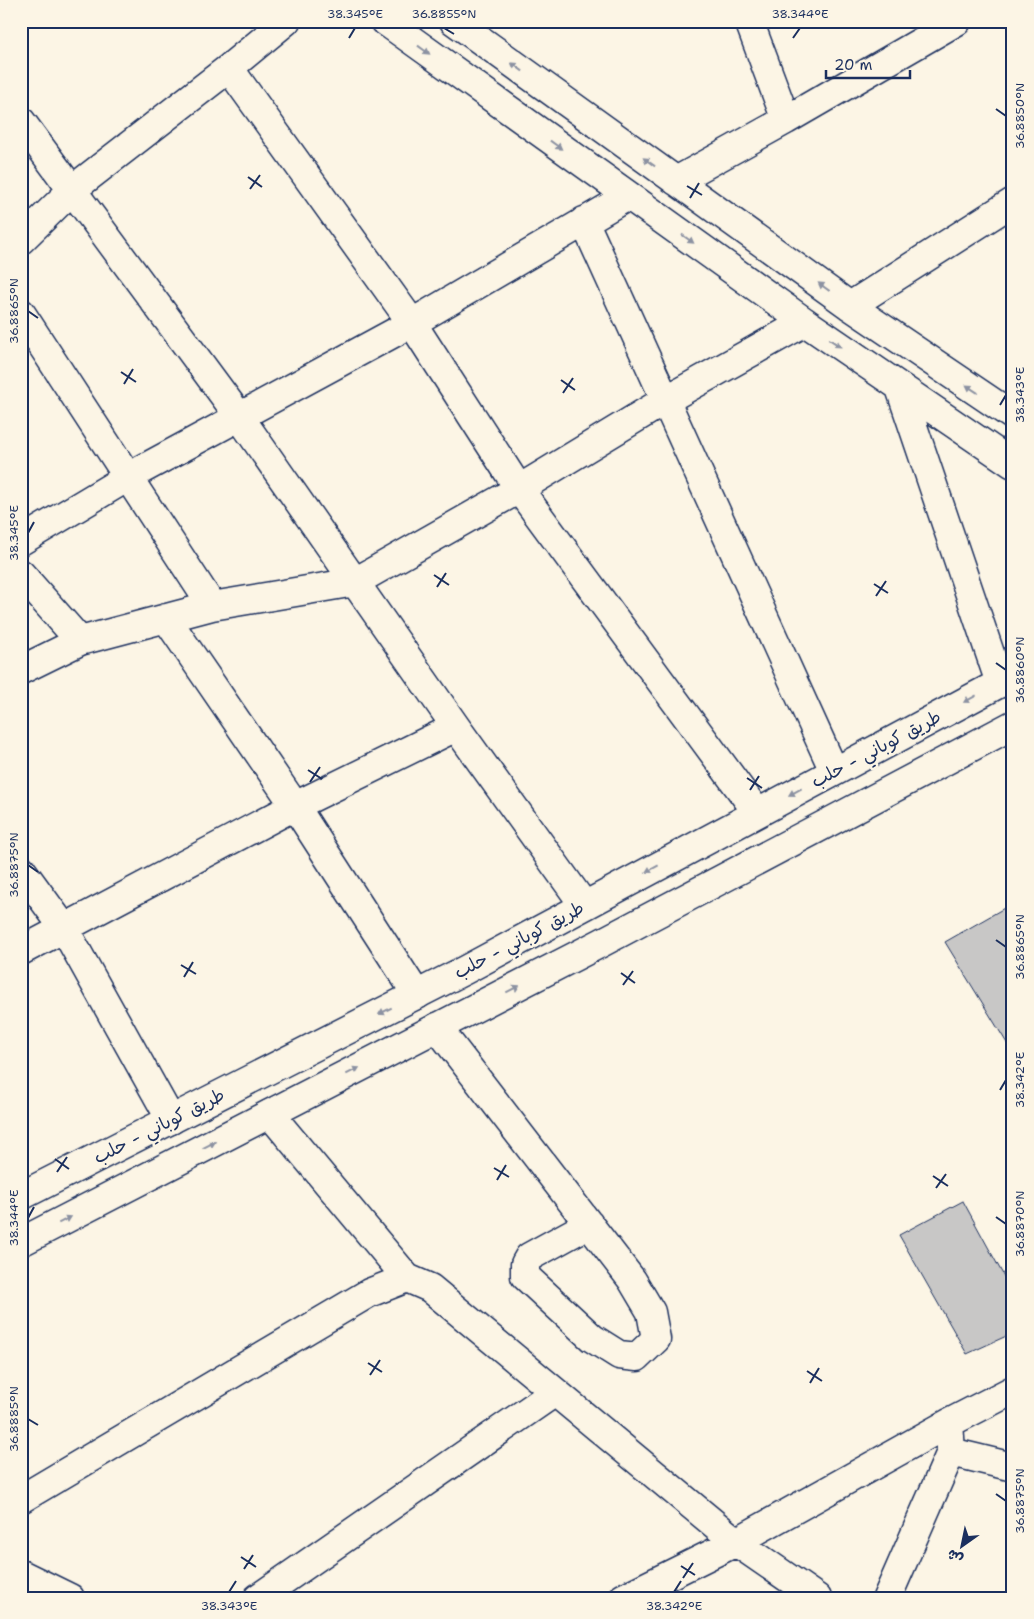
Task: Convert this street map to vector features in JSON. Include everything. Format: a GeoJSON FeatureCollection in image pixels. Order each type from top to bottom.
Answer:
{"type":"FeatureCollection","features":[{"type":"Feature","properties":{"kind":"street"},"geometry":{"type":"LineString","coordinates":[[21,240],[73,189],[229,68],[286,21]]}},
{"type":"Feature","properties":{"kind":"street"},"geometry":{"type":"LineString","coordinates":[[385,21],[805,322],[1013,464]]}},
{"type":"Feature","properties":{"kind":"street"},"geometry":{"type":"LineString","coordinates":[[454,21],[850,306],[1013,416]]}},
{"type":"Feature","properties":{"kind":"street"},"geometry":{"type":"LineString","coordinates":[[749,21],[786,120]]}},
{"type":"Feature","properties":{"kind":"street"},"geometry":{"type":"LineString","coordinates":[[676,181],[957,21]]}},
{"type":"Feature","properties":{"kind":"street"},"geometry":{"type":"LineString","coordinates":[[229,68],[412,323],[519,489],[757,812]]}},
{"type":"Feature","properties":{"kind":"street"},"geometry":{"type":"LineString","coordinates":[[21,120],[239,416],[456,727],[584,905]]}},
{"type":"Feature","properties":{"kind":"street"},"geometry":{"type":"LineString","coordinates":[[21,541],[128,477],[412,323],[628,196]]}},
{"type":"Feature","properties":{"kind":"street"},"geometry":{"type":"LineString","coordinates":[[850,306],[1013,202]]}},
{"type":"Feature","properties":{"kind":"street"},"geometry":{"type":"LineString","coordinates":[[584,222],[834,771]]}},
{"type":"Feature","properties":{"kind":"street"},"geometry":{"type":"LineString","coordinates":[[21,313],[212,606]]}},
{"type":"Feature","properties":{"kind":"street"},"geometry":{"type":"LineString","coordinates":[[21,670],[80,641],[166,618],[212,606],[355,582],[519,489],[664,401],[805,322]]}},
{"type":"Feature","properties":{"kind":"street"},"geometry":{"type":"LineString","coordinates":[[900,388],[1006,679]]}},
{"type":"Feature","properties":{"kind":"street"},"geometry":{"type":"LineString","coordinates":[[21,574],[80,641]]}},
{"type":"Feature","properties":{"kind":"street"},"geometry":{"type":"LineString","coordinates":[[166,618],[296,806],[417,995]]}},
{"type":"Feature","properties":{"kind":"street","name":"طريق كوباني - حلب"},"geometry":{"type":"LineString","coordinates":[[21,1196],[465,970],[1006,679]]}},
{"type":"Feature","properties":{"kind":"street"},"geometry":{"type":"LineString","coordinates":[[21,1242],[484,1004],[1013,725]]}},
{"type":"Feature","properties":{"kind":"street"},"geometry":{"type":"LineString","coordinates":[[21,951],[296,806],[456,727]]}},
{"type":"Feature","properties":{"kind":"street"},"geometry":{"type":"LineString","coordinates":[[21,869],[64,928],[171,1120]]}},
{"type":"Feature","properties":{"kind":"street"},"geometry":{"type":"LineString","coordinates":[[465,970],[484,1004]]}},
{"type":"Feature","properties":{"kind":"street"},"geometry":{"type":"LineString","coordinates":[[436,1027],[632,1280],[651,1312],[656,1339],[637,1357],[619,1356],[592,1338],[525,1276],[525,1264],[529,1257],[588,1224]]}},
{"type":"Feature","properties":{"kind":"street"},"geometry":{"type":"LineString","coordinates":[[270,1114],[407,1278],[430,1288],[736,1542],[817,1598]]}},
{"type":"Feature","properties":{"kind":"street"},"geometry":{"type":"LineString","coordinates":[[21,1499],[369,1294],[407,1278]]}},
{"type":"Feature","properties":{"kind":"street"},"geometry":{"type":"LineString","coordinates":[[623,1598],[736,1542],[949,1422],[1013,1390]]}},
{"type":"Feature","properties":{"kind":"street"},"geometry":{"type":"LineString","coordinates":[[258,1598],[555,1392]]}},
{"type":"Feature","properties":{"kind":"street"},"geometry":{"type":"LineString","coordinates":[[887,1598],[951,1452],[949,1422]]}},
{"type":"Feature","properties":{"kind":"street"},"geometry":{"type":"LineString","coordinates":[[951,1452],[1013,1468]]}},
{"type":"Feature","properties":{"kind":"street"},"geometry":{"type":"LineString","coordinates":[[21,1574],[70,1598]]}},
{"type":"Feature","properties":{"kind":"building"},"geometry":{"type":"Polygon","coordinates":[[[1013,903],[1013,1053],[945,942],[1013,903]]]}},
{"type":"Feature","properties":{"kind":"building"},"geometry":{"type":"Polygon","coordinates":[[[963,1201],[1013,1293],[1013,1333],[967,1354],[899,1235],[963,1201]]]}}]}
